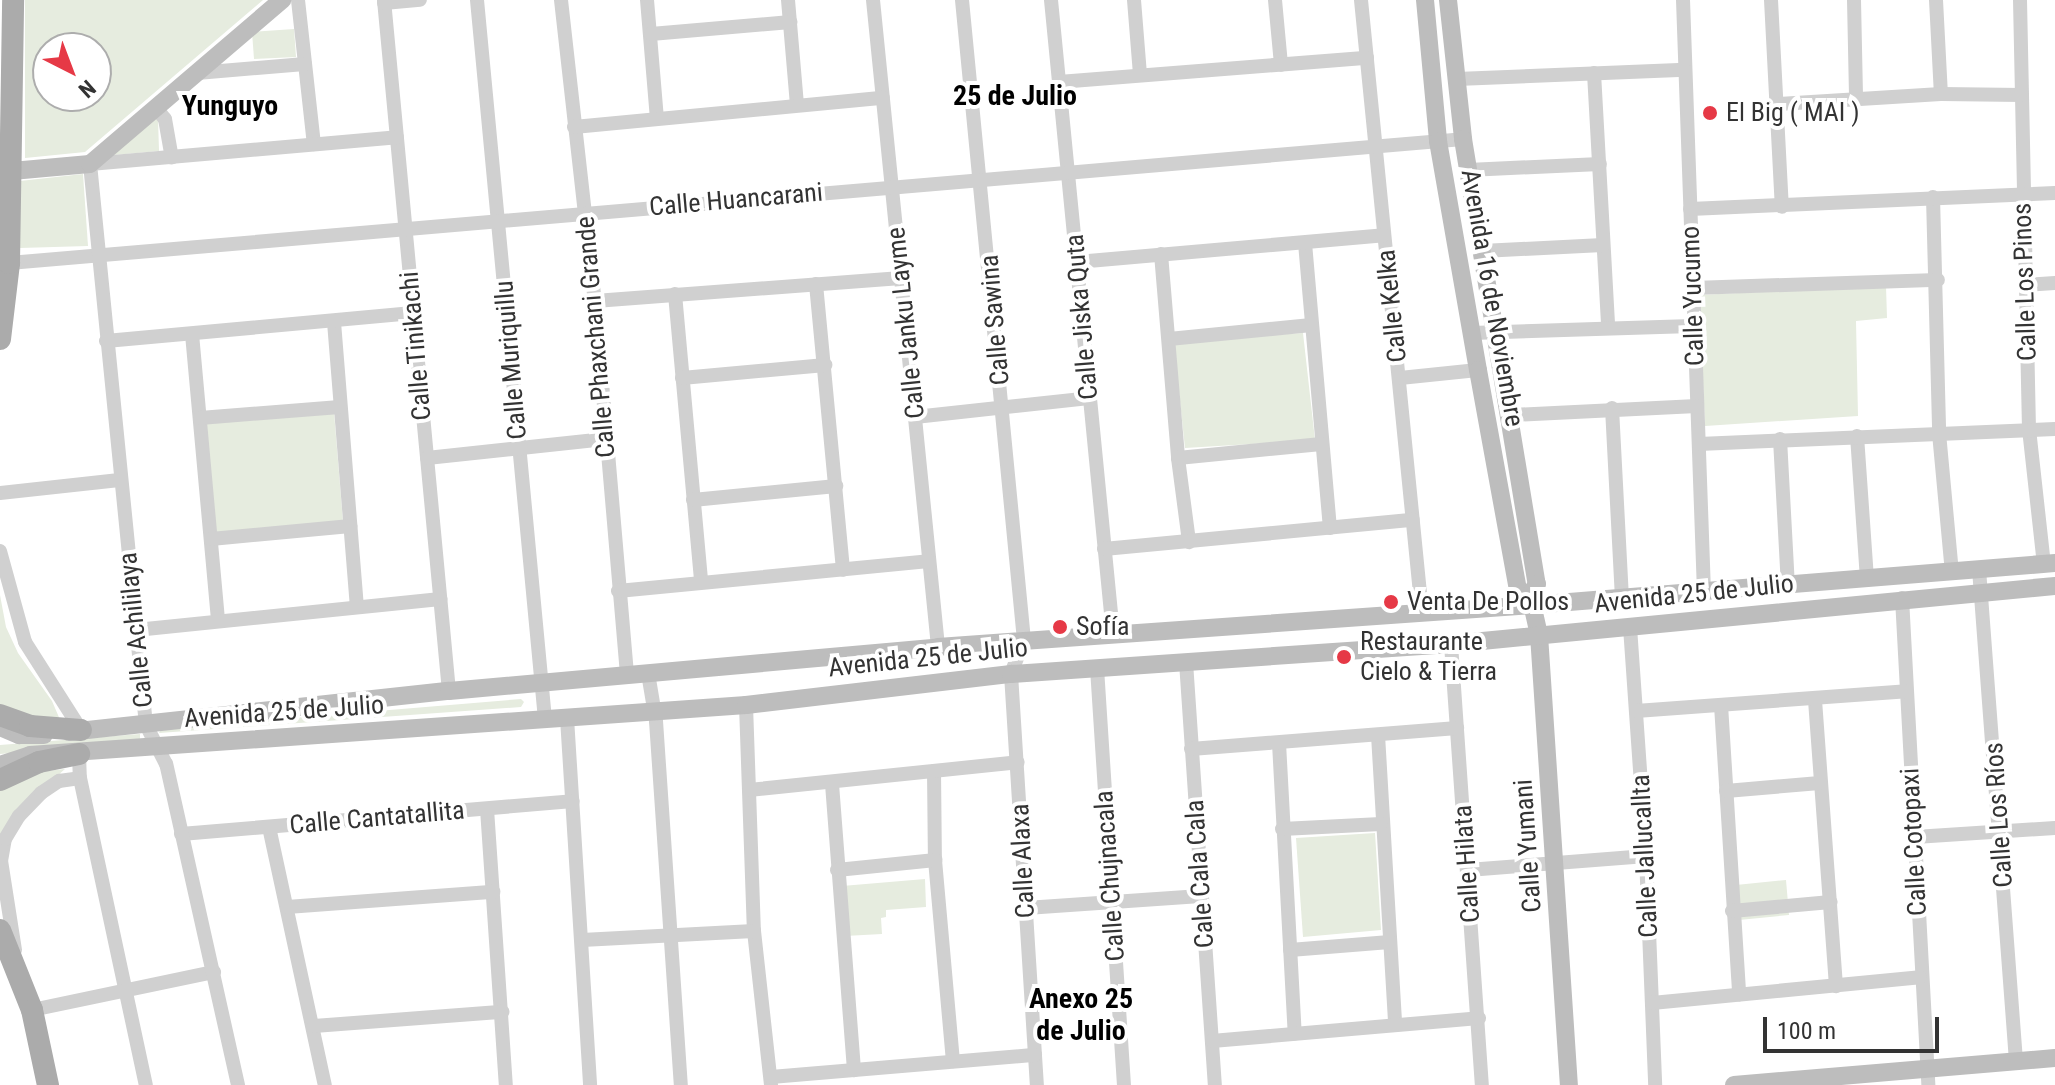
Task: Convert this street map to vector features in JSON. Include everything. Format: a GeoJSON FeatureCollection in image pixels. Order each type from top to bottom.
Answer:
{"type":"FeatureCollection","features":[{"type":"Feature","properties":{"kind":"main road"},"geometry":{"type":"LineString","coordinates":[[0,339],[9,263],[13,0]]}},
{"type":"Feature","properties":{"kind":"main road"},"geometry":{"type":"LineString","coordinates":[[12,171],[90,164],[282,0]]}},
{"type":"Feature","properties":{"kind":"main road","name":"Avenida 16 de Noviembre"},"geometry":{"type":"LineString","coordinates":[[1425,0],[1438,141],[1478,370],[1518,590],[1531,600],[1537,584],[1512,415],[1463,139],[1448,0]]}},
{"type":"Feature","properties":{"kind":"main road","name":"Avenida 25 de Julio"},"geometry":{"type":"LineString","coordinates":[[0,727],[19,735],[146,725],[449,691],[938,647],[1422,613],[1531,600],[1704,592],[2049,563]]}},
{"type":"Feature","properties":{"kind":"main road","name":"Avenida 25 de Julio"},"geometry":{"type":"LineString","coordinates":[[0,765],[30,755],[79,754],[746,705],[1011,674],[1451,644],[1902,598],[2055,586]]}},
{"type":"Feature","properties":{"kind":"main road","name":"Calle Yumani"},"geometry":{"type":"LineString","coordinates":[[1531,600],[1539,635],[1569,1085]]}},
{"type":"Feature","properties":{"kind":"main road"},"geometry":{"type":"LineString","coordinates":[[0,715],[30,726],[81,730]]}},
{"type":"Feature","properties":{"kind":"main road"},"geometry":{"type":"LineString","coordinates":[[0,780],[39,762],[79,754]]}},
{"type":"Feature","properties":{"kind":"main road"},"geometry":{"type":"LineString","coordinates":[[0,930],[32,1010],[48,1085]]}},
{"type":"Feature","properties":{"kind":"main road"},"geometry":{"type":"LineString","coordinates":[[1734,1085],[1928,1076],[2016,1061],[2055,1058]]}},
{"type":"Feature","properties":{"kind":"street"},"geometry":{"type":"LineString","coordinates":[[298,0],[314,144]]}},
{"type":"Feature","properties":{"kind":"street"},"geometry":{"type":"LineString","coordinates":[[384,2],[420,0]]}},
{"type":"Feature","properties":{"kind":"street","name":"Calle Muriquillu"},"geometry":{"type":"LineString","coordinates":[[477,0],[545,720]]}},
{"type":"Feature","properties":{"kind":"street","name":"Calle Phaxchani Grande"},"geometry":{"type":"LineString","coordinates":[[561,0],[595,301],[627,675]]}},
{"type":"Feature","properties":{"kind":"street"},"geometry":{"type":"LineString","coordinates":[[647,0],[657,118]]}},
{"type":"Feature","properties":{"kind":"street"},"geometry":{"type":"LineString","coordinates":[[788,0],[797,104]]}},
{"type":"Feature","properties":{"kind":"street","name":"Calle Janku Layme"},"geometry":{"type":"LineString","coordinates":[[873,0],[938,647]]}},
{"type":"Feature","properties":{"kind":"street","name":"Calle Sawina"},"geometry":{"type":"LineString","coordinates":[[962,0],[982,179],[1024,640]]}},
{"type":"Feature","properties":{"kind":"street","name":"Calle Jiska Quta"},"geometry":{"type":"LineString","coordinates":[[1051,0],[1113,633]]}},
{"type":"Feature","properties":{"kind":"street"},"geometry":{"type":"LineString","coordinates":[[1134,0],[1140,75]]}},
{"type":"Feature","properties":{"kind":"street"},"geometry":{"type":"LineString","coordinates":[[1275,0],[1281,65]]}},
{"type":"Feature","properties":{"kind":"street","name":"Calle Kelka"},"geometry":{"type":"LineString","coordinates":[[1361,0],[1422,613]]}},
{"type":"Feature","properties":{"kind":"street","name":"Calle Yucumo"},"geometry":{"type":"LineString","coordinates":[[1683,0],[1692,326],[1704,592]]}},
{"type":"Feature","properties":{"kind":"street"},"geometry":{"type":"LineString","coordinates":[[1771,0],[1779,104],[1782,207]]}},
{"type":"Feature","properties":{"kind":"street"},"geometry":{"type":"LineString","coordinates":[[1854,0],[1856,99]]}},
{"type":"Feature","properties":{"kind":"street"},"geometry":{"type":"LineString","coordinates":[[1936,0],[1941,94]]}},
{"type":"Feature","properties":{"kind":"street","name":"Calle Los Pinos"},"geometry":{"type":"LineString","coordinates":[[2020,0],[2029,429],[2049,563]]}},
{"type":"Feature","properties":{"kind":"street","name":"Calle Tinikachi"},"geometry":{"type":"LineString","coordinates":[[384,2],[449,691]]}},
{"type":"Feature","properties":{"kind":"street"},"geometry":{"type":"LineString","coordinates":[[651,34],[790,22]]}},
{"type":"Feature","properties":{"kind":"street"},"geometry":{"type":"LineString","coordinates":[[1059,82],[1367,58]]}},
{"type":"Feature","properties":{"kind":"street"},"geometry":{"type":"LineString","coordinates":[[197,73],[305,64]]}},
{"type":"Feature","properties":{"kind":"street"},"geometry":{"type":"LineString","coordinates":[[1457,79],[1685,70]]}},
{"type":"Feature","properties":{"kind":"street"},"geometry":{"type":"LineString","coordinates":[[1594,73],[1608,326]]}},
{"type":"Feature","properties":{"kind":"street"},"geometry":{"type":"LineString","coordinates":[[1779,104],[1941,94],[2022,95]]}},
{"type":"Feature","properties":{"kind":"street"},"geometry":{"type":"LineString","coordinates":[[574,127],[883,98]]}},
{"type":"Feature","properties":{"kind":"street"},"geometry":{"type":"LineString","coordinates":[[156,108],[165,119],[172,157]]}},
{"type":"Feature","properties":{"kind":"street"},"geometry":{"type":"LineString","coordinates":[[90,164],[397,137]]}},
{"type":"Feature","properties":{"kind":"street","name":"Calle Huancarani"},"geometry":{"type":"LineString","coordinates":[[9,263],[1463,139]]}},
{"type":"Feature","properties":{"kind":"street","name":"Calle Achililaya"},"geometry":{"type":"LineString","coordinates":[[90,164],[119,480],[146,725],[166,764],[238,1085]]}},
{"type":"Feature","properties":{"kind":"street"},"geometry":{"type":"LineString","coordinates":[[1468,170],[1600,164]]}},
{"type":"Feature","properties":{"kind":"street"},"geometry":{"type":"LineString","coordinates":[[1690,209],[2055,193]]}},
{"type":"Feature","properties":{"kind":"street"},"geometry":{"type":"LineString","coordinates":[[1933,197],[1938,280],[1939,433],[1952,572]]}},
{"type":"Feature","properties":{"kind":"street"},"geometry":{"type":"LineString","coordinates":[[1077,262],[1384,235]]}},
{"type":"Feature","properties":{"kind":"street"},"geometry":{"type":"LineString","coordinates":[[1305,243],[1330,528]]}},
{"type":"Feature","properties":{"kind":"street"},"geometry":{"type":"LineString","coordinates":[[1482,251],[1603,245]]}},
{"type":"Feature","properties":{"kind":"street"},"geometry":{"type":"LineString","coordinates":[[1161,254],[1178,458],[1189,542]]}},
{"type":"Feature","properties":{"kind":"street"},"geometry":{"type":"LineString","coordinates":[[595,301],[901,278]]}},
{"type":"Feature","properties":{"kind":"street"},"geometry":{"type":"LineString","coordinates":[[1693,288],[1938,280]]}},
{"type":"Feature","properties":{"kind":"street"},"geometry":{"type":"LineString","coordinates":[[2025,285],[2055,283]]}},
{"type":"Feature","properties":{"kind":"street"},"geometry":{"type":"LineString","coordinates":[[816,284],[843,570]]}},
{"type":"Feature","properties":{"kind":"street"},"geometry":{"type":"LineString","coordinates":[[675,294],[701,582]]}},
{"type":"Feature","properties":{"kind":"street"},"geometry":{"type":"LineString","coordinates":[[106,341],[413,313]]}},
{"type":"Feature","properties":{"kind":"street"},"geometry":{"type":"LineString","coordinates":[[334,322],[357,607]]}},
{"type":"Feature","properties":{"kind":"street"},"geometry":{"type":"LineString","coordinates":[[1169,339],[1311,325]]}},
{"type":"Feature","properties":{"kind":"street"},"geometry":{"type":"LineString","coordinates":[[1472,333],[1608,326],[1692,326]]}},
{"type":"Feature","properties":{"kind":"street"},"geometry":{"type":"LineString","coordinates":[[192,334],[218,621]]}},
{"type":"Feature","properties":{"kind":"street"},"geometry":{"type":"LineString","coordinates":[[682,378],[825,365]]}},
{"type":"Feature","properties":{"kind":"street"},"geometry":{"type":"LineString","coordinates":[[1400,378],[1478,370]]}},
{"type":"Feature","properties":{"kind":"street"},"geometry":{"type":"LineString","coordinates":[[915,417],[1089,398]]}},
{"type":"Feature","properties":{"kind":"street"},"geometry":{"type":"LineString","coordinates":[[1512,415],[1697,406]]}},
{"type":"Feature","properties":{"kind":"street"},"geometry":{"type":"LineString","coordinates":[[200,418],[340,407]]}},
{"type":"Feature","properties":{"kind":"street"},"geometry":{"type":"LineString","coordinates":[[1612,408],[1622,598]]}},
{"type":"Feature","properties":{"kind":"street"},"geometry":{"type":"LineString","coordinates":[[1699,444],[2055,429]]}},
{"type":"Feature","properties":{"kind":"street"},"geometry":{"type":"LineString","coordinates":[[1857,436],[1867,579]]}},
{"type":"Feature","properties":{"kind":"street"},"geometry":{"type":"LineString","coordinates":[[427,458],[605,439]]}},
{"type":"Feature","properties":{"kind":"street"},"geometry":{"type":"LineString","coordinates":[[1780,439],[1788,585]]}},
{"type":"Feature","properties":{"kind":"street"},"geometry":{"type":"LineString","coordinates":[[1178,458],[1321,444]]}},
{"type":"Feature","properties":{"kind":"street"},"geometry":{"type":"LineString","coordinates":[[0,493],[119,480]]}},
{"type":"Feature","properties":{"kind":"street"},"geometry":{"type":"LineString","coordinates":[[693,500],[836,486]]}},
{"type":"Feature","properties":{"kind":"street"},"geometry":{"type":"LineString","coordinates":[[1104,549],[1413,520]]}},
{"type":"Feature","properties":{"kind":"street"},"geometry":{"type":"LineString","coordinates":[[211,539],[350,526]]}},
{"type":"Feature","properties":{"kind":"street"},"geometry":{"type":"LineString","coordinates":[[0,551],[25,642],[81,730]]}},
{"type":"Feature","properties":{"kind":"street"},"geometry":{"type":"LineString","coordinates":[[618,591],[929,561]]}},
{"type":"Feature","properties":{"kind":"street","name":"Calle Los Ríos"},"geometry":{"type":"LineString","coordinates":[[1979,569],[2016,1061]]}},
{"type":"Feature","properties":{"kind":"street","name":"Calle Cotopaxi"},"geometry":{"type":"LineString","coordinates":[[1902,598],[1920,977],[1928,1076]]}},
{"type":"Feature","properties":{"kind":"street"},"geometry":{"type":"LineString","coordinates":[[136,630],[440,599]]}},
{"type":"Feature","properties":{"kind":"street","name":"Calle Jallucallta"},"geometry":{"type":"LineString","coordinates":[[1630,627],[1646,856],[1655,1085]]}},
{"type":"Feature","properties":{"kind":"street","name":"Calle Alaxa"},"geometry":{"type":"LineString","coordinates":[[1024,640],[1011,674],[1037,1085]]}},
{"type":"Feature","properties":{"kind":"street","name":"Calle Hilata"},"geometry":{"type":"LineString","coordinates":[[1451,644],[1482,1085]]}},
{"type":"Feature","properties":{"kind":"street","name":"Cale Cala Cala"},"geometry":{"type":"LineString","coordinates":[[1186,662],[1215,1085]]}},
{"type":"Feature","properties":{"kind":"street","name":"Calle Chujnacala"},"geometry":{"type":"LineString","coordinates":[[1097,668],[1124,1085]]}},
{"type":"Feature","properties":{"kind":"street"},"geometry":{"type":"LineString","coordinates":[[648,673],[656,721],[681,1085]]}},
{"type":"Feature","properties":{"kind":"street"},"geometry":{"type":"LineString","coordinates":[[1636,711],[1906,691]]}},
{"type":"Feature","properties":{"kind":"street"},"geometry":{"type":"LineString","coordinates":[[1815,700],[1836,986]]}},
{"type":"Feature","properties":{"kind":"street"},"geometry":{"type":"LineString","coordinates":[[746,705],[754,931],[771,1081],[854,1070],[1035,1055]]}},
{"type":"Feature","properties":{"kind":"street"},"geometry":{"type":"LineString","coordinates":[[1721,705],[1739,994]]}},
{"type":"Feature","properties":{"kind":"street"},"geometry":{"type":"LineString","coordinates":[[567,718],[590,1084],[581,1085]]}},
{"type":"Feature","properties":{"kind":"street"},"geometry":{"type":"LineString","coordinates":[[1191,749],[1457,728]]}},
{"type":"Feature","properties":{"kind":"street"},"geometry":{"type":"LineString","coordinates":[[1378,735],[1395,1025]]}},
{"type":"Feature","properties":{"kind":"street"},"geometry":{"type":"LineString","coordinates":[[1279,743],[1295,1034]]}},
{"type":"Feature","properties":{"kind":"street"},"geometry":{"type":"LineString","coordinates":[[79,754],[80,778],[146,1085]]}},
{"type":"Feature","properties":{"kind":"street"},"geometry":{"type":"LineString","coordinates":[[749,790],[832,784],[1018,762]]}},
{"type":"Feature","properties":{"kind":"street"},"geometry":{"type":"LineString","coordinates":[[934,771],[935,860],[953,1061]]}},
{"type":"Feature","properties":{"kind":"street"},"geometry":{"type":"LineString","coordinates":[[18,974],[1,861],[5,839],[19,816],[41,793],[59,781],[80,778]]}},
{"type":"Feature","properties":{"kind":"street"},"geometry":{"type":"LineString","coordinates":[[1726,791],[1820,783]]}},
{"type":"Feature","properties":{"kind":"street"},"geometry":{"type":"LineString","coordinates":[[832,784],[854,1070]]}},
{"type":"Feature","properties":{"kind":"street","name":"Calle Cantatallita"},"geometry":{"type":"LineString","coordinates":[[181,834],[573,801]]}},
{"type":"Feature","properties":{"kind":"street"},"geometry":{"type":"LineString","coordinates":[[487,809],[506,1085]]}},
{"type":"Feature","properties":{"kind":"street"},"geometry":{"type":"LineString","coordinates":[[1282,829],[1381,824]]}},
{"type":"Feature","properties":{"kind":"street"},"geometry":{"type":"LineString","coordinates":[[269,827],[325,1085]]}},
{"type":"Feature","properties":{"kind":"street"},"geometry":{"type":"LineString","coordinates":[[1915,837],[2055,828]]}},
{"type":"Feature","properties":{"kind":"street"},"geometry":{"type":"LineString","coordinates":[[1468,870],[1646,856]]}},
{"type":"Feature","properties":{"kind":"street"},"geometry":{"type":"LineString","coordinates":[[837,870],[935,860]]}},
{"type":"Feature","properties":{"kind":"street"},"geometry":{"type":"LineString","coordinates":[[287,907],[493,892]]}},
{"type":"Feature","properties":{"kind":"street"},"geometry":{"type":"LineString","coordinates":[[1026,908],[1201,896]]}},
{"type":"Feature","properties":{"kind":"street"},"geometry":{"type":"LineString","coordinates":[[1732,911],[1831,902]]}},
{"type":"Feature","properties":{"kind":"street"},"geometry":{"type":"LineString","coordinates":[[582,940],[754,931]]}},
{"type":"Feature","properties":{"kind":"street"},"geometry":{"type":"LineString","coordinates":[[1290,950],[1390,942]]}},
{"type":"Feature","properties":{"kind":"street"},"geometry":{"type":"LineString","coordinates":[[32,1010],[214,972]]}},
{"type":"Feature","properties":{"kind":"street"},"geometry":{"type":"LineString","coordinates":[[1652,1003],[1920,977]]}},
{"type":"Feature","properties":{"kind":"street"},"geometry":{"type":"LineString","coordinates":[[314,1026],[502,1012]]}},
{"type":"Feature","properties":{"kind":"street"},"geometry":{"type":"LineString","coordinates":[[1212,1041],[1479,1018]]}},
{"type":"Feature","properties":{"kind":"shaded area"},"geometry":{"type":"Polygon","coordinates":[[[25,0],[263,0],[85,152],[25,158],[25,0]]]}},
{"type":"Feature","properties":{"kind":"shaded area"},"geometry":{"type":"Polygon","coordinates":[[[294,29],[296,57],[254,59],[252,32],[294,29]]]}},
{"type":"Feature","properties":{"kind":"shaded area"},"geometry":{"type":"Polygon","coordinates":[[[152,118],[158,119],[159,151],[114,155],[152,118]]]}},
{"type":"Feature","properties":{"kind":"shaded area"},"geometry":{"type":"Polygon","coordinates":[[[83,174],[88,246],[20,248],[20,181],[83,174]]]}},
{"type":"Feature","properties":{"kind":"shaded area"},"geometry":{"type":"Polygon","coordinates":[[[1886,286],[1887,318],[1856,321],[1858,416],[1705,426],[1699,295],[1886,286]]]}},
{"type":"Feature","properties":{"kind":"shaded area"},"geometry":{"type":"Polygon","coordinates":[[[1303,333],[1315,440],[1185,448],[1174,345],[1178,341],[1303,333]]]}},
{"type":"Feature","properties":{"kind":"shaded area"},"geometry":{"type":"Polygon","coordinates":[[[334,412],[343,522],[214,534],[205,424],[334,412]]]}},
{"type":"Feature","properties":{"kind":"shaded area"},"geometry":{"type":"Polygon","coordinates":[[[0,595],[6,627],[18,653],[52,701],[61,722],[0,711],[0,595]]]}},
{"type":"Feature","properties":{"kind":"shaded area"},"geometry":{"type":"Polygon","coordinates":[[[521,699],[524,702],[521,707],[159,733],[161,729],[521,699]]]}},
{"type":"Feature","properties":{"kind":"shaded area"},"geometry":{"type":"Polygon","coordinates":[[[140,734],[140,743],[0,754],[0,745],[140,734]]]}},
{"type":"Feature","properties":{"kind":"shaded area"},"geometry":{"type":"Polygon","coordinates":[[[65,769],[16,811],[0,837],[0,790],[37,772],[65,769]]]}},
{"type":"Feature","properties":{"kind":"shaded area"},"geometry":{"type":"Polygon","coordinates":[[[1375,833],[1381,930],[1303,937],[1296,838],[1375,833]]]}},
{"type":"Feature","properties":{"kind":"shaded area"},"geometry":{"type":"Polygon","coordinates":[[[925,879],[926,907],[886,910],[886,917],[881,918],[882,934],[845,936],[842,886],[925,879]]]}},
{"type":"Feature","properties":{"kind":"shaded area"},"geometry":{"type":"Polygon","coordinates":[[[1786,880],[1789,915],[1739,920],[1736,885],[1786,880]]]}},
{"type":"Feature","properties":{"kind":"place","name":"El Big ( MAI )"},"geometry":{"type":"Point","coordinates":[1710,113]}},
{"type":"Feature","properties":{"kind":"place","name":"Venta De Pollos"},"geometry":{"type":"Point","coordinates":[1391,602]}},
{"type":"Feature","properties":{"kind":"place","name":"Sofía"},"geometry":{"type":"Point","coordinates":[1060,627]}},
{"type":"Feature","properties":{"kind":"place","name":"Restaurante Cielo & Tierra"},"geometry":{"type":"Point","coordinates":[1344,657]}},
{"type":"Feature","properties":{"kind":"district","name":"25 de Julio"},"geometry":{"type":"Point","coordinates":[1015,96]}},
{"type":"Feature","properties":{"kind":"district","name":"Yunguyo"},"geometry":{"type":"Point","coordinates":[230,106]}},
{"type":"Feature","properties":{"kind":"district","name":"Anexo 25 de Julio"},"geometry":{"type":"Point","coordinates":[1081,1015]}}]}
